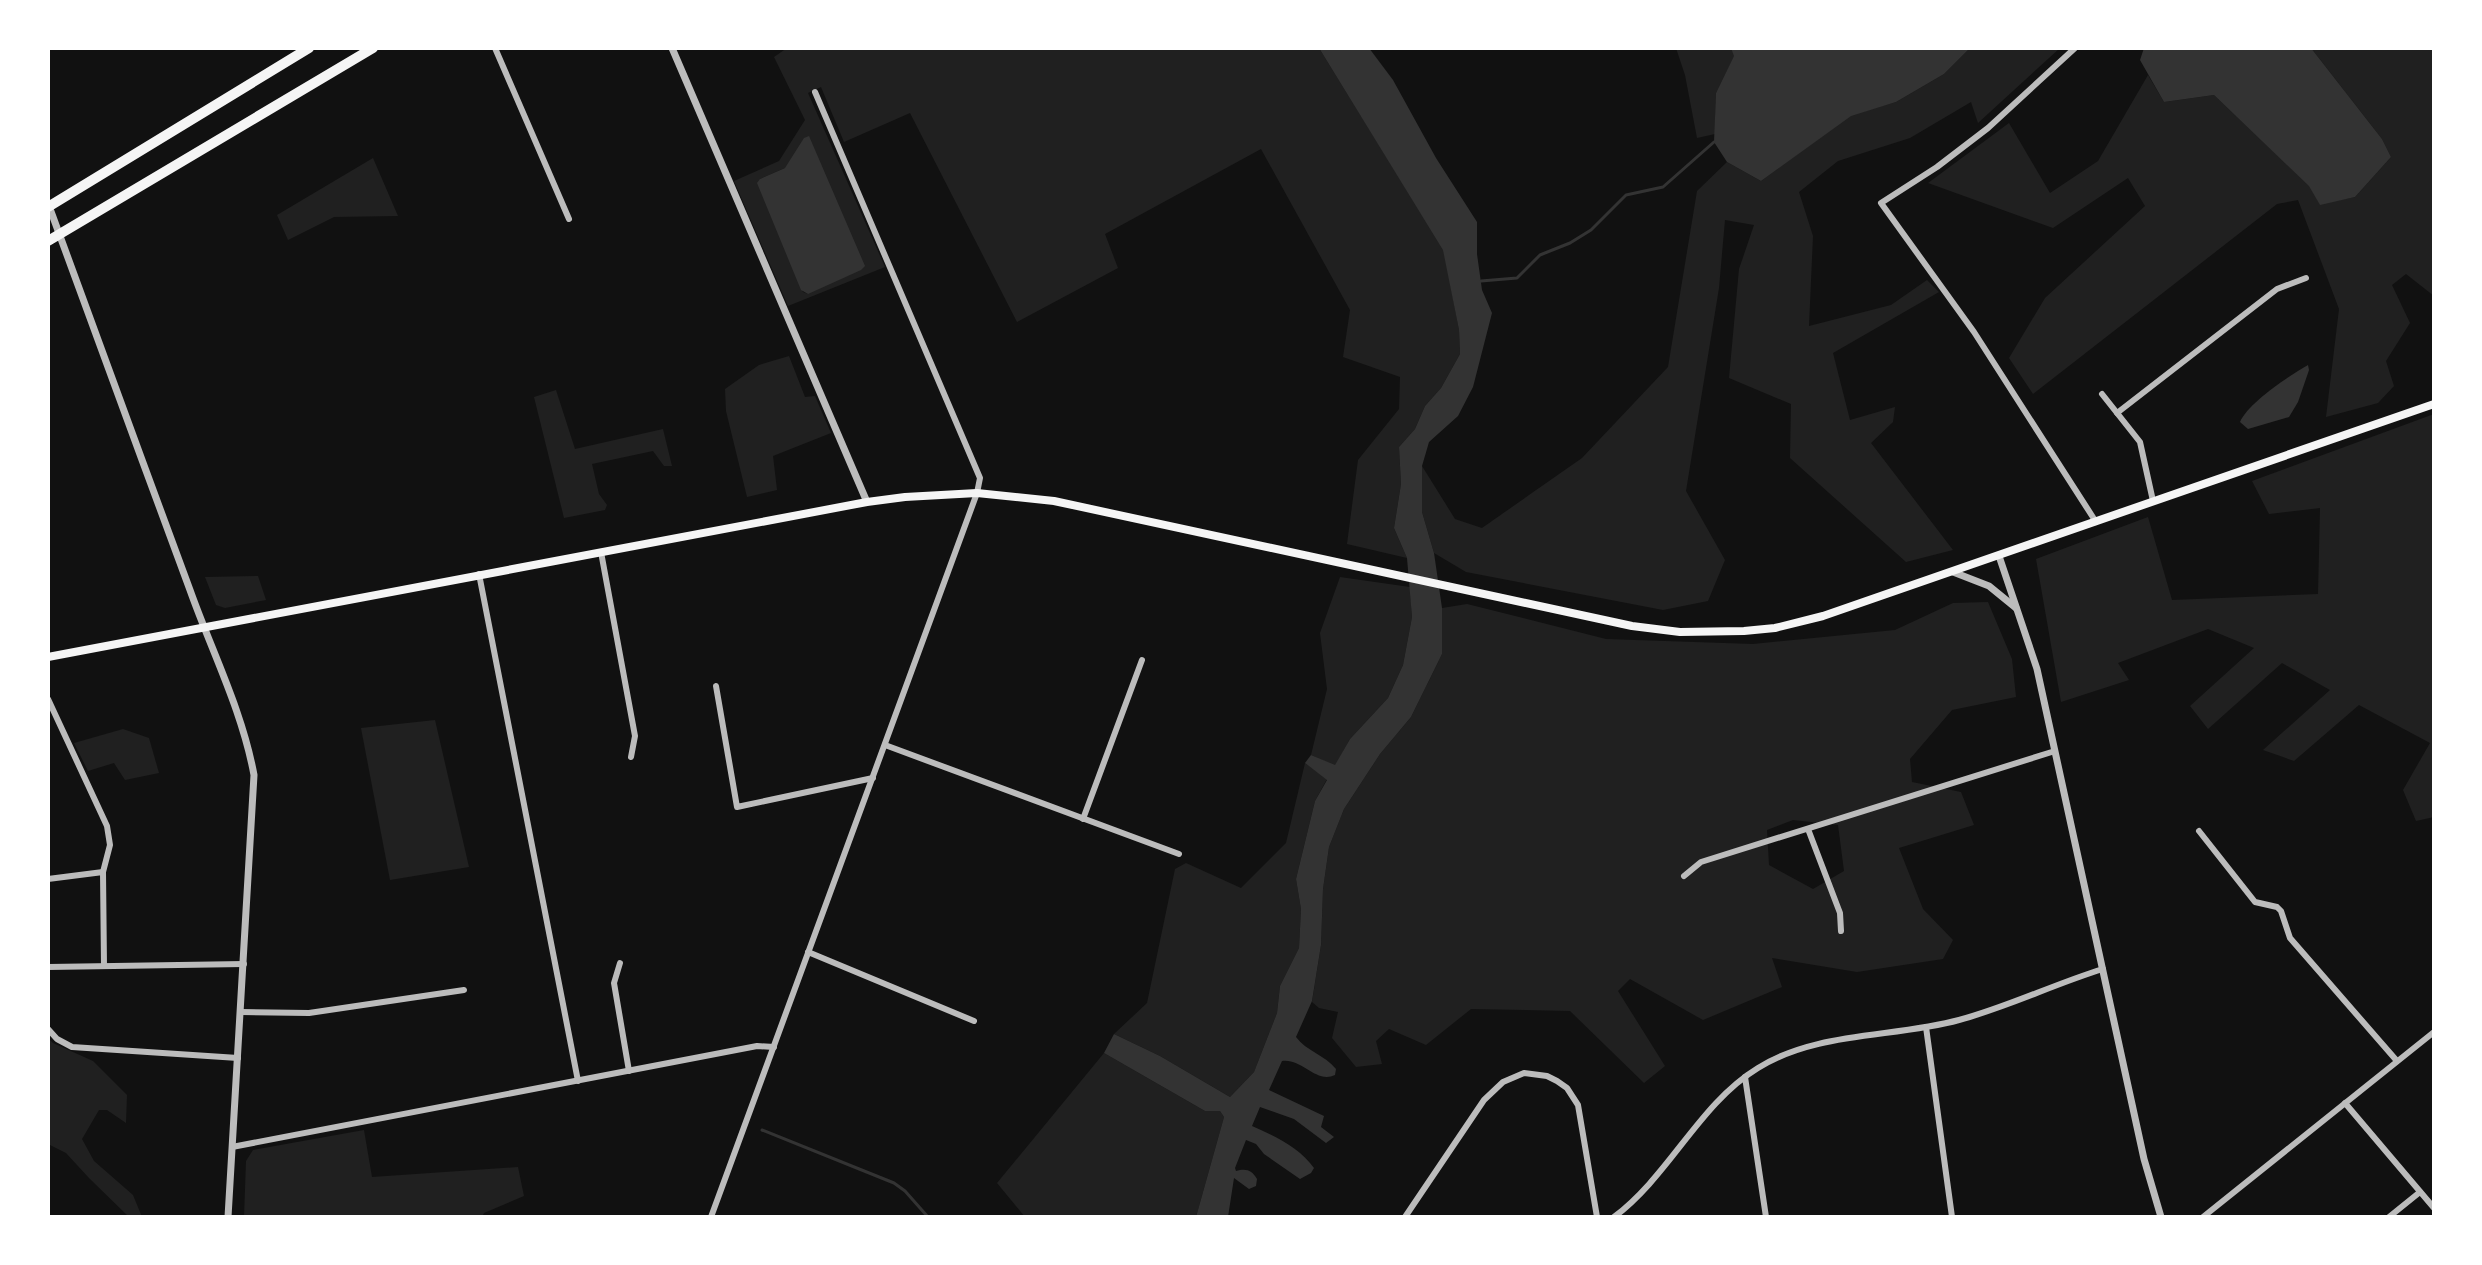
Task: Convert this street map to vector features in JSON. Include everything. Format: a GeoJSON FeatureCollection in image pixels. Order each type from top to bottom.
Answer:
{"type":"FeatureCollection","features":[{"type":"Feature","properties":{"kind":"highway"},"geometry":{"type":"LineString","coordinates":[[48,205],[309,48]]}},
{"type":"Feature","properties":{"kind":"highway"},"geometry":{"type":"LineString","coordinates":[[48,241],[373,48]]}},
{"type":"Feature","properties":{"kind":"main road"},"geometry":{"type":"LineString","coordinates":[[48,657],[867,502],[977,493],[1076,505],[1632,626],[1705,633],[1775,628],[1823,616],[1953,572],[2434,404]]}},
{"type":"Feature","properties":{"kind":"street"},"geometry":{"type":"LineString","coordinates":[[495,48],[569,219]]}},
{"type":"Feature","properties":{"kind":"street"},"geometry":{"type":"LineString","coordinates":[[672,48],[867,502]]}},
{"type":"Feature","properties":{"kind":"street"},"geometry":{"type":"LineString","coordinates":[[2075,48],[1971,142],[1881,203],[1986,351],[2096,522]]}},
{"type":"Feature","properties":{"kind":"street"},"geometry":{"type":"LineString","coordinates":[[711,1217],[980,478],[815,92]]}},
{"type":"Feature","properties":{"kind":"street"},"geometry":{"type":"LineString","coordinates":[[48,205],[233,699],[254,775],[228,1217]]}},
{"type":"Feature","properties":{"kind":"street"},"geometry":{"type":"LineString","coordinates":[[2117,413],[2277,289],[2306,278]]}},
{"type":"Feature","properties":{"kind":"street"},"geometry":{"type":"LineString","coordinates":[[2102,394],[2140,442],[2153,501]]}},
{"type":"Feature","properties":{"kind":"street"},"geometry":{"type":"LineString","coordinates":[[601,552],[635,736],[631,757]]}},
{"type":"Feature","properties":{"kind":"street"},"geometry":{"type":"LineString","coordinates":[[1999,556],[2037,669],[2144,1159],[2161,1217]]}},
{"type":"Feature","properties":{"kind":"street"},"geometry":{"type":"LineString","coordinates":[[1953,572],[1989,586],[2019,611]]}},
{"type":"Feature","properties":{"kind":"street"},"geometry":{"type":"LineString","coordinates":[[479,574],[578,1081]]}},
{"type":"Feature","properties":{"kind":"street"},"geometry":{"type":"LineString","coordinates":[[1083,819],[1142,660]]}},
{"type":"Feature","properties":{"kind":"street"},"geometry":{"type":"LineString","coordinates":[[716,686],[737,807],[873,778]]}},
{"type":"Feature","properties":{"kind":"street"},"geometry":{"type":"LineString","coordinates":[[48,699],[107,826],[110,845],[103,872],[104,966]]}},
{"type":"Feature","properties":{"kind":"street"},"geometry":{"type":"LineString","coordinates":[[885,745],[1179,854]]}},
{"type":"Feature","properties":{"kind":"street"},"geometry":{"type":"LineString","coordinates":[[1684,876],[1701,862],[2055,751]]}},
{"type":"Feature","properties":{"kind":"street"},"geometry":{"type":"LineString","coordinates":[[1808,829],[1840,913],[1841,931]]}},
{"type":"Feature","properties":{"kind":"street"},"geometry":{"type":"LineString","coordinates":[[2199,831],[2255,902],[2277,907],[2281,911],[2290,938],[2397,1061]]}},
{"type":"Feature","properties":{"kind":"street"},"geometry":{"type":"LineString","coordinates":[[48,879],[103,872]]}},
{"type":"Feature","properties":{"kind":"street"},"geometry":{"type":"LineString","coordinates":[[808,952],[974,1021]]}},
{"type":"Feature","properties":{"kind":"street"},"geometry":{"type":"LineString","coordinates":[[620,963],[614,983],[629,1071]]}},
{"type":"Feature","properties":{"kind":"street"},"geometry":{"type":"LineString","coordinates":[[48,967],[244,964]]}},
{"type":"Feature","properties":{"kind":"street"},"geometry":{"type":"LineString","coordinates":[[1614,1217],[1647,1190],[1712,1109],[1745,1077],[1774,1059],[1828,1043],[1960,1020],[2103,969]]}},
{"type":"Feature","properties":{"kind":"street"},"geometry":{"type":"LineString","coordinates":[[241,1012],[309,1013],[464,990]]}},
{"type":"Feature","properties":{"kind":"street"},"geometry":{"type":"LineString","coordinates":[[1926,1027],[1952,1217]]}},
{"type":"Feature","properties":{"kind":"street"},"geometry":{"type":"LineString","coordinates":[[48,1029],[57,1039],[72,1047],[238,1058]]}},
{"type":"Feature","properties":{"kind":"street"},"geometry":{"type":"LineString","coordinates":[[2203,1217],[2434,1032]]}},
{"type":"Feature","properties":{"kind":"street"},"geometry":{"type":"LineString","coordinates":[[232,1147],[757,1046],[774,1047]]}},
{"type":"Feature","properties":{"kind":"street"},"geometry":{"type":"LineString","coordinates":[[1405,1217],[1484,1100],[1503,1082],[1524,1073],[1547,1076],[1557,1081],[1567,1088],[1578,1105],[1597,1217]]}},
{"type":"Feature","properties":{"kind":"street"},"geometry":{"type":"LineString","coordinates":[[1745,1077],[1766,1217]]}},
{"type":"Feature","properties":{"kind":"street"},"geometry":{"type":"LineString","coordinates":[[2345,1103],[2434,1208]]}},
{"type":"Feature","properties":{"kind":"street"},"geometry":{"type":"LineString","coordinates":[[2389,1217],[2420,1192]]}},
{"type":"Feature","properties":{"kind":"shaded area"},"geometry":{"type":"Polygon","coordinates":[[[787,48],[1319,48],[1444,250],[1459,330],[1460,354],[1441,388],[1425,406],[1415,429],[1399,447],[1401,484],[1394,528],[1407,558],[1347,544],[1358,460],[1399,409],[1400,377],[1343,357],[1350,310],[1261,149],[1105,234],[1118,268],[1017,322],[910,113],[844,142],[821,87],[808,93],[885,267],[788,306],[734,181],[779,161],[805,120],[774,57],[787,48]],[[785,168],[760,179],[803,292],[808,294],[785,168]]]}},
{"type":"Feature","properties":{"kind":"shaded area"},"geometry":{"type":"Polygon","coordinates":[[[1319,48],[1369,48],[1393,80],[1436,158],[1477,222],[1482,290],[1492,313],[1473,387],[1458,416],[1429,442],[1422,466],[1422,512],[1434,553],[1442,608],[1442,654],[1411,717],[1380,754],[1344,809],[1329,847],[1323,889],[1321,945],[1312,1001],[1296,1037],[1332,1064],[1336,1069],[1335,1075],[1322,1076],[1296,1063],[1282,1061],[1269,1090],[1324,1116],[1321,1127],[1334,1137],[1326,1143],[1294,1119],[1260,1107],[1252,1126],[1278,1138],[1314,1168],[1300,1179],[1264,1154],[1256,1144],[1246,1140],[1235,1168],[1236,1171],[1251,1172],[1257,1179],[1256,1186],[1249,1189],[1234,1178],[1228,1217],[1196,1217],[1224,1117],[1220,1111],[1205,1111],[1104,1053],[1114,1034],[1160,1056],[1230,1097],[1254,1072],[1277,1013],[1280,986],[1299,948],[1301,909],[1296,879],[1315,801],[1327,780],[1305,763],[1311,755],[1335,765],[1350,739],[1388,698],[1403,665],[1412,617],[1407,558],[1394,528],[1401,484],[1399,447],[1415,429],[1425,406],[1441,388],[1460,354],[1459,330],[1443,250],[1319,48]]]}},
{"type":"Feature","properties":{"kind":"shaded area"},"geometry":{"type":"Polygon","coordinates":[[[1676,48],[1731,48],[1735,55],[1716,93],[1715,134],[1697,138],[1685,75],[1676,48]]]}},
{"type":"Feature","properties":{"kind":"shaded area"},"geometry":{"type":"Polygon","coordinates":[[[1731,48],[1970,48],[1944,74],[1896,102],[1851,116],[1761,181],[1727,162],[1714,142],[1716,93],[1734,56],[1731,48]]]}},
{"type":"Feature","properties":{"kind":"shaded area"},"geometry":{"type":"Polygon","coordinates":[[[1970,48],[2060,48],[1978,123],[1971,102],[1910,138],[1838,161],[1799,192],[1813,236],[1809,326],[1891,305],[1927,280],[1939,292],[1833,353],[1850,420],[1895,407],[1893,422],[1871,443],[1953,550],[1906,562],[1790,458],[1791,404],[1729,378],[1739,269],[1754,225],[1725,220],[1719,288],[1686,491],[1725,560],[1708,601],[1663,610],[1466,572],[1434,553],[1422,512],[1422,466],[1455,519],[1482,528],[1582,458],[1668,367],[1697,191],[1727,162],[1761,181],[1851,115],[1896,102],[1944,74],[1970,48]]]}},
{"type":"Feature","properties":{"kind":"shaded area"},"geometry":{"type":"Polygon","coordinates":[[[2144,48],[2311,48],[2382,139],[2391,157],[2355,197],[2320,205],[2309,186],[2214,95],[2164,102],[2140,60],[2144,48]]]}},
{"type":"Feature","properties":{"kind":"shaded area"},"geometry":{"type":"Polygon","coordinates":[[[2311,48],[2434,48],[2434,296],[2406,274],[2392,285],[2410,323],[2386,361],[2394,386],[2378,403],[2326,417],[2339,309],[2298,200],[2277,204],[2033,394],[2009,358],[2045,298],[2145,206],[2128,178],[2053,228],[1928,183],[2009,123],[2050,193],[2098,161],[2148,75],[2164,102],[2214,95],[2310,186],[2320,204],[2355,197],[2391,157],[2382,139],[2311,48]]]}},
{"type":"Feature","properties":{"kind":"shaded area"},"geometry":{"type":"Polygon","coordinates":[[[809,136],[865,266],[808,294],[801,290],[757,183],[785,168],[804,138],[809,136]]]}},
{"type":"Feature","properties":{"kind":"shaded area"},"geometry":{"type":"Polygon","coordinates":[[[373,158],[398,216],[334,217],[288,240],[277,215],[373,158]]]}},
{"type":"Feature","properties":{"kind":"shaded area"},"geometry":{"type":"Polygon","coordinates":[[[789,356],[805,397],[815,396],[831,433],[773,456],[777,490],[747,497],[726,411],[725,389],[759,365],[789,356]]]}},
{"type":"Feature","properties":{"kind":"shaded area"},"geometry":{"type":"Polygon","coordinates":[[[2308,365],[2298,402],[2289,417],[2248,429],[2240,422],[2260,399],[2308,365]]]}},
{"type":"Feature","properties":{"kind":"shaded area"},"geometry":{"type":"Polygon","coordinates":[[[556,390],[575,449],[663,429],[672,466],[664,466],[653,451],[592,464],[599,494],[607,505],[605,510],[564,518],[534,397],[556,390]]]}},
{"type":"Feature","properties":{"kind":"shaded area"},"geometry":{"type":"Polygon","coordinates":[[[2434,414],[2434,817],[2416,821],[2403,790],[2430,743],[2359,705],[2294,761],[2263,750],[2330,690],[2282,663],[2208,729],[2190,706],[2254,648],[2208,629],[2118,663],[2129,680],[2061,702],[2036,559],[2148,517],[2172,600],[2318,594],[2320,508],[2269,514],[2252,481],[2434,414]]]}},
{"type":"Feature","properties":{"kind":"shaded area"},"geometry":{"type":"Polygon","coordinates":[[[258,576],[266,600],[225,608],[216,605],[205,577],[258,576]]]}},
{"type":"Feature","properties":{"kind":"shaded area"},"geometry":{"type":"Polygon","coordinates":[[[1340,577],[1410,587],[1412,617],[1403,665],[1388,698],[1350,739],[1335,766],[1311,755],[1327,689],[1320,633],[1340,577]]]}},
{"type":"Feature","properties":{"kind":"shaded area"},"geometry":{"type":"Polygon","coordinates":[[[1988,602],[2012,659],[2016,697],[1952,710],[1910,759],[1912,782],[1961,792],[1974,825],[1899,848],[1923,909],[1953,940],[1943,959],[1857,972],[1772,958],[1782,987],[1703,1020],[1630,979],[1618,991],[1665,1066],[1644,1083],[1570,1011],[1471,1009],[1426,1045],[1389,1029],[1376,1041],[1382,1064],[1356,1067],[1332,1038],[1338,1012],[1319,1008],[1312,1002],[1321,945],[1323,889],[1329,847],[1344,809],[1380,754],[1411,717],[1442,654],[1442,608],[1467,604],[1606,639],[1753,644],[1895,630],[1953,603],[1988,602]],[[1793,820],[1767,830],[1769,865],[1813,889],[1844,871],[1838,825],[1793,820]]]}},
{"type":"Feature","properties":{"kind":"shaded area"},"geometry":{"type":"Polygon","coordinates":[[[435,720],[469,867],[390,880],[361,728],[435,720]]]}},
{"type":"Feature","properties":{"kind":"shaded area"},"geometry":{"type":"Polygon","coordinates":[[[123,729],[149,738],[159,773],[125,780],[114,763],[88,771],[74,743],[123,729]]]}},
{"type":"Feature","properties":{"kind":"shaded area"},"geometry":{"type":"Polygon","coordinates":[[[1305,763],[1327,779],[1315,801],[1296,879],[1301,909],[1299,948],[1280,986],[1277,1013],[1254,1072],[1230,1097],[1160,1056],[1114,1034],[1147,1003],[1175,869],[1186,863],[1241,888],[1286,843],[1305,763]]]}},
{"type":"Feature","properties":{"kind":"shaded area"},"geometry":{"type":"Polygon","coordinates":[[[48,1038],[93,1061],[127,1095],[126,1123],[107,1110],[99,1110],[82,1139],[94,1161],[133,1195],[142,1217],[129,1217],[66,1153],[48,1144],[48,1038]]]}},
{"type":"Feature","properties":{"kind":"shaded area"},"geometry":{"type":"Polygon","coordinates":[[[1104,1053],[1205,1111],[1220,1111],[1224,1117],[1196,1217],[1025,1217],[997,1183],[1104,1053]]]}},
{"type":"Feature","properties":{"kind":"shaded area"},"geometry":{"type":"Polygon","coordinates":[[[364,1130],[372,1177],[518,1167],[524,1196],[484,1213],[482,1217],[244,1217],[246,1161],[253,1150],[364,1130]]]}},
{"type":"Feature","properties":{"kind":"waterway"},"geometry":{"type":"LineString","coordinates":[[1481,281],[1517,278],[1540,255],[1570,243],[1591,230],[1626,195],[1663,187],[1714,142]]}},
{"type":"Feature","properties":{"kind":"waterway"},"geometry":{"type":"LineString","coordinates":[[762,1130],[894,1183],[928,1217]]}}]}
